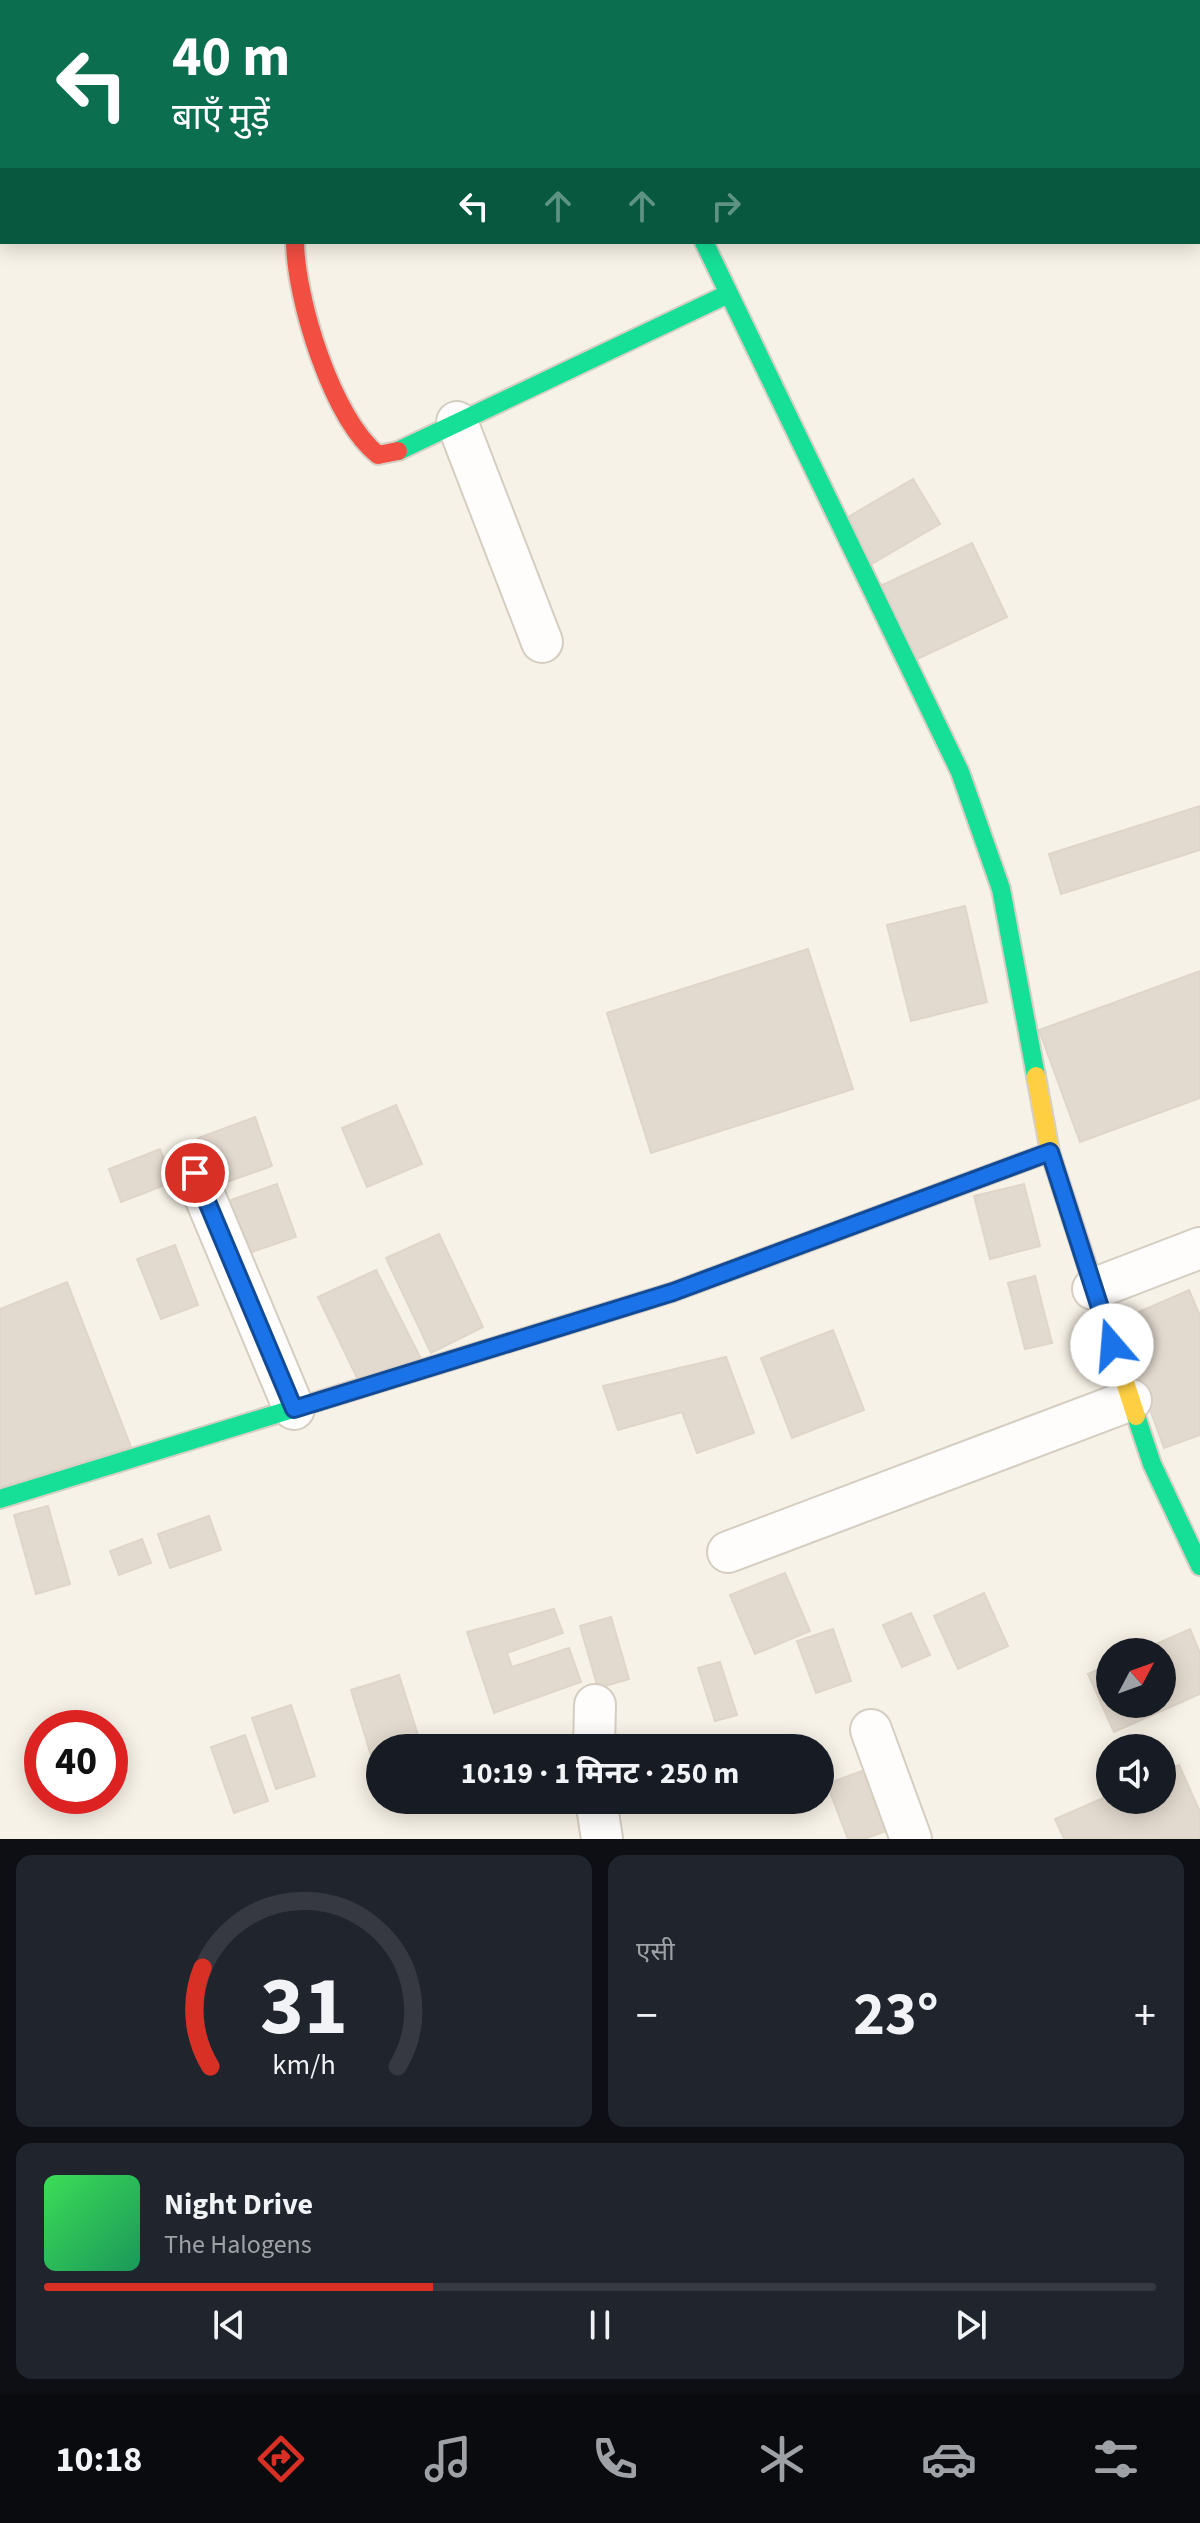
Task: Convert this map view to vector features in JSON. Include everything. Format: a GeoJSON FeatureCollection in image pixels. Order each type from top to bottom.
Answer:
{"type":"FeatureCollection","features":[{"type":"Feature","properties":{"kind":"street"},"geometry":{"type":"LineString","coordinates":[[295,244],[293,275],[299,304],[319,354],[369,450],[378,455],[393,453],[728,294]]}},
{"type":"Feature","properties":{"kind":"street"},"geometry":{"type":"LineString","coordinates":[[705,244],[960,772],[1001,889],[1050,1152],[1152,1464],[1200,1566]]}},
{"type":"Feature","properties":{"kind":"street"},"geometry":{"type":"LineString","coordinates":[[457,422],[542,642]]}},
{"type":"Feature","properties":{"kind":"street"},"geometry":{"type":"LineString","coordinates":[[0,1499],[673,1292],[1050,1152]]}},
{"type":"Feature","properties":{"kind":"street"},"geometry":{"type":"LineString","coordinates":[[195,1173],[294,1409]]}},
{"type":"Feature","properties":{"kind":"street"},"geometry":{"type":"LineString","coordinates":[[1093,1289],[1200,1248]]}},
{"type":"Feature","properties":{"kind":"street"},"geometry":{"type":"LineString","coordinates":[[728,1552],[1131,1400]]}},
{"type":"Feature","properties":{"kind":"street"},"geometry":{"type":"LineString","coordinates":[[594,1734],[595,1705]]}},
{"type":"Feature","properties":{"kind":"street"},"geometry":{"type":"LineString","coordinates":[[871,1730],[911,1839]]}},
{"type":"Feature","properties":{"kind":"building"},"geometry":{"type":"Polygon","coordinates":[[[913,479],[940,524],[870,565],[843,520],[913,479]]]}},
{"type":"Feature","properties":{"kind":"building"},"geometry":{"type":"Polygon","coordinates":[[[972,543],[1007,617],[911,662],[876,588],[972,543]]]}},
{"type":"Feature","properties":{"kind":"building"},"geometry":{"type":"Polygon","coordinates":[[[1200,806],[1200,850],[1061,894],[1049,854],[1200,806]]]}},
{"type":"Feature","properties":{"kind":"building"},"geometry":{"type":"Polygon","coordinates":[[[965,906],[987,1002],[911,1021],[887,925],[965,906]]]}},
{"type":"Feature","properties":{"kind":"building"},"geometry":{"type":"Polygon","coordinates":[[[808,949],[853,1089],[651,1153],[607,1013],[808,949]]]}},
{"type":"Feature","properties":{"kind":"building"},"geometry":{"type":"Polygon","coordinates":[[[1200,971],[1200,1098],[1080,1142],[1039,1030],[1200,971]]]}},
{"type":"Feature","properties":{"kind":"building"},"geometry":{"type":"Polygon","coordinates":[[[396,1105],[422,1164],[367,1187],[342,1128],[396,1105]]]}},
{"type":"Feature","properties":{"kind":"building"},"geometry":{"type":"Polygon","coordinates":[[[255,1117],[272,1166],[215,1186],[198,1138],[255,1117]]]}},
{"type":"Feature","properties":{"kind":"building"},"geometry":{"type":"Polygon","coordinates":[[[160,1149],[173,1182],[121,1202],[109,1169],[160,1149]]]}},
{"type":"Feature","properties":{"kind":"building"},"geometry":{"type":"Polygon","coordinates":[[[277,1184],[296,1237],[240,1256],[222,1203],[277,1184]]]}},
{"type":"Feature","properties":{"kind":"building"},"geometry":{"type":"Polygon","coordinates":[[[1024,1184],[1040,1246],[990,1259],[974,1196],[1024,1184]]]}},
{"type":"Feature","properties":{"kind":"building"},"geometry":{"type":"Polygon","coordinates":[[[439,1234],[483,1327],[431,1353],[386,1258],[439,1234]]]}},
{"type":"Feature","properties":{"kind":"building"},"geometry":{"type":"Polygon","coordinates":[[[175,1245],[198,1305],[161,1319],[137,1259],[175,1245]]]}},
{"type":"Feature","properties":{"kind":"building"},"geometry":{"type":"Polygon","coordinates":[[[376,1270],[423,1363],[361,1386],[318,1297],[376,1270]]]}},
{"type":"Feature","properties":{"kind":"building"},"geometry":{"type":"Polygon","coordinates":[[[1035,1276],[1052,1343],[1025,1349],[1008,1283],[1035,1276]]]}},
{"type":"Feature","properties":{"kind":"building"},"geometry":{"type":"Polygon","coordinates":[[[67,1282],[131,1447],[0,1487],[0,1309],[67,1282]]]}},
{"type":"Feature","properties":{"kind":"building"},"geometry":{"type":"Polygon","coordinates":[[[1189,1290],[1200,1316],[1200,1435],[1164,1448],[1118,1321],[1189,1290]]]}},
{"type":"Feature","properties":{"kind":"building"},"geometry":{"type":"Polygon","coordinates":[[[833,1330],[864,1410],[792,1438],[761,1358],[833,1330]]]}},
{"type":"Feature","properties":{"kind":"building"},"geometry":{"type":"Polygon","coordinates":[[[726,1357],[754,1433],[697,1453],[682,1412],[618,1430],[603,1386],[726,1357]]]}},
{"type":"Feature","properties":{"kind":"building"},"geometry":{"type":"Polygon","coordinates":[[[48,1506],[70,1584],[36,1594],[14,1515],[48,1506]]]}},
{"type":"Feature","properties":{"kind":"building"},"geometry":{"type":"Polygon","coordinates":[[[209,1516],[221,1550],[170,1568],[158,1534],[209,1516]]]}},
{"type":"Feature","properties":{"kind":"building"},"geometry":{"type":"Polygon","coordinates":[[[142,1539],[151,1563],[119,1575],[110,1551],[142,1539]]]}},
{"type":"Feature","properties":{"kind":"building"},"geometry":{"type":"Polygon","coordinates":[[[785,1573],[810,1631],[755,1654],[730,1595],[785,1573]]]}},
{"type":"Feature","properties":{"kind":"building"},"geometry":{"type":"Polygon","coordinates":[[[984,1593],[1008,1646],[958,1669],[934,1616],[984,1593]]]}},
{"type":"Feature","properties":{"kind":"building"},"geometry":{"type":"Polygon","coordinates":[[[554,1609],[563,1633],[507,1653],[512,1667],[569,1648],[581,1682],[494,1713],[467,1632],[554,1609]]]}},
{"type":"Feature","properties":{"kind":"building"},"geometry":{"type":"Polygon","coordinates":[[[911,1613],[930,1655],[902,1667],[883,1625],[911,1613]]]}},
{"type":"Feature","properties":{"kind":"building"},"geometry":{"type":"Polygon","coordinates":[[[611,1617],[629,1679],[598,1688],[580,1626],[611,1617]]]}},
{"type":"Feature","properties":{"kind":"building"},"geometry":{"type":"Polygon","coordinates":[[[833,1629],[851,1681],[816,1693],[797,1641],[833,1629]]]}},
{"type":"Feature","properties":{"kind":"building"},"geometry":{"type":"Polygon","coordinates":[[[1190,1629],[1200,1653],[1200,1694],[1176,1705],[1176,1638],[1170,1638],[1190,1629]]]}},
{"type":"Feature","properties":{"kind":"building"},"geometry":{"type":"Polygon","coordinates":[[[720,1662],[737,1715],[715,1721],[698,1668],[720,1662]]]}},
{"type":"Feature","properties":{"kind":"building"},"geometry":{"type":"Polygon","coordinates":[[[1096,1670],[1096,1692],[1088,1674],[1096,1670]]]}},
{"type":"Feature","properties":{"kind":"building"},"geometry":{"type":"Polygon","coordinates":[[[399,1675],[418,1734],[366,1734],[366,1739],[351,1690],[399,1675]]]}},
{"type":"Feature","properties":{"kind":"building"},"geometry":{"type":"Polygon","coordinates":[[[291,1705],[315,1776],[276,1789],[252,1718],[291,1705]]]}},
{"type":"Feature","properties":{"kind":"building"},"geometry":{"type":"Polygon","coordinates":[[[1108,1718],[1146,1718],[1114,1732],[1108,1718]]]}},
{"type":"Feature","properties":{"kind":"building"},"geometry":{"type":"Polygon","coordinates":[[[245,1735],[268,1801],[234,1813],[211,1747],[245,1735]]]}},
{"type":"Feature","properties":{"kind":"building"},"geometry":{"type":"Polygon","coordinates":[[[1179,1765],[1200,1812],[1200,1839],[1064,1839],[1055,1819],[1096,1801],[1096,1814],[1176,1814],[1176,1766],[1179,1765]]]}},
{"type":"Feature","properties":{"kind":"building"},"geometry":{"type":"Polygon","coordinates":[[[867,1769],[889,1830],[864,1839],[848,1839],[834,1802],[834,1781],[867,1769]]]}},
{"type":"Feature","properties":{"kind":"traffic: fast"},"geometry":{"type":"LineString","coordinates":[[705,244],[960,772],[1001,889],[1036,1076]]}},
{"type":"Feature","properties":{"kind":"traffic: fast"},"geometry":{"type":"LineString","coordinates":[[398,451],[728,294]]}},
{"type":"Feature","properties":{"kind":"traffic: fast"},"geometry":{"type":"LineString","coordinates":[[0,1499],[673,1292],[1050,1152]]}},
{"type":"Feature","properties":{"kind":"traffic: fast"},"geometry":{"type":"LineString","coordinates":[[1136,1416],[1152,1464],[1200,1566]]}},
{"type":"Feature","properties":{"kind":"traffic: slow"},"geometry":{"type":"LineString","coordinates":[[1036,1076],[1050,1152],[1136,1416]]}},
{"type":"Feature","properties":{"kind":"traffic: jam"},"geometry":{"type":"LineString","coordinates":[[295,244],[302,295],[332,387],[361,438],[378,455],[398,451]]}},
{"type":"Feature","properties":{"kind":"route"},"geometry":{"type":"LineString","coordinates":[[195,1173],[294,1409],[673,1292],[1050,1152],[1112,1345]]}}]}
